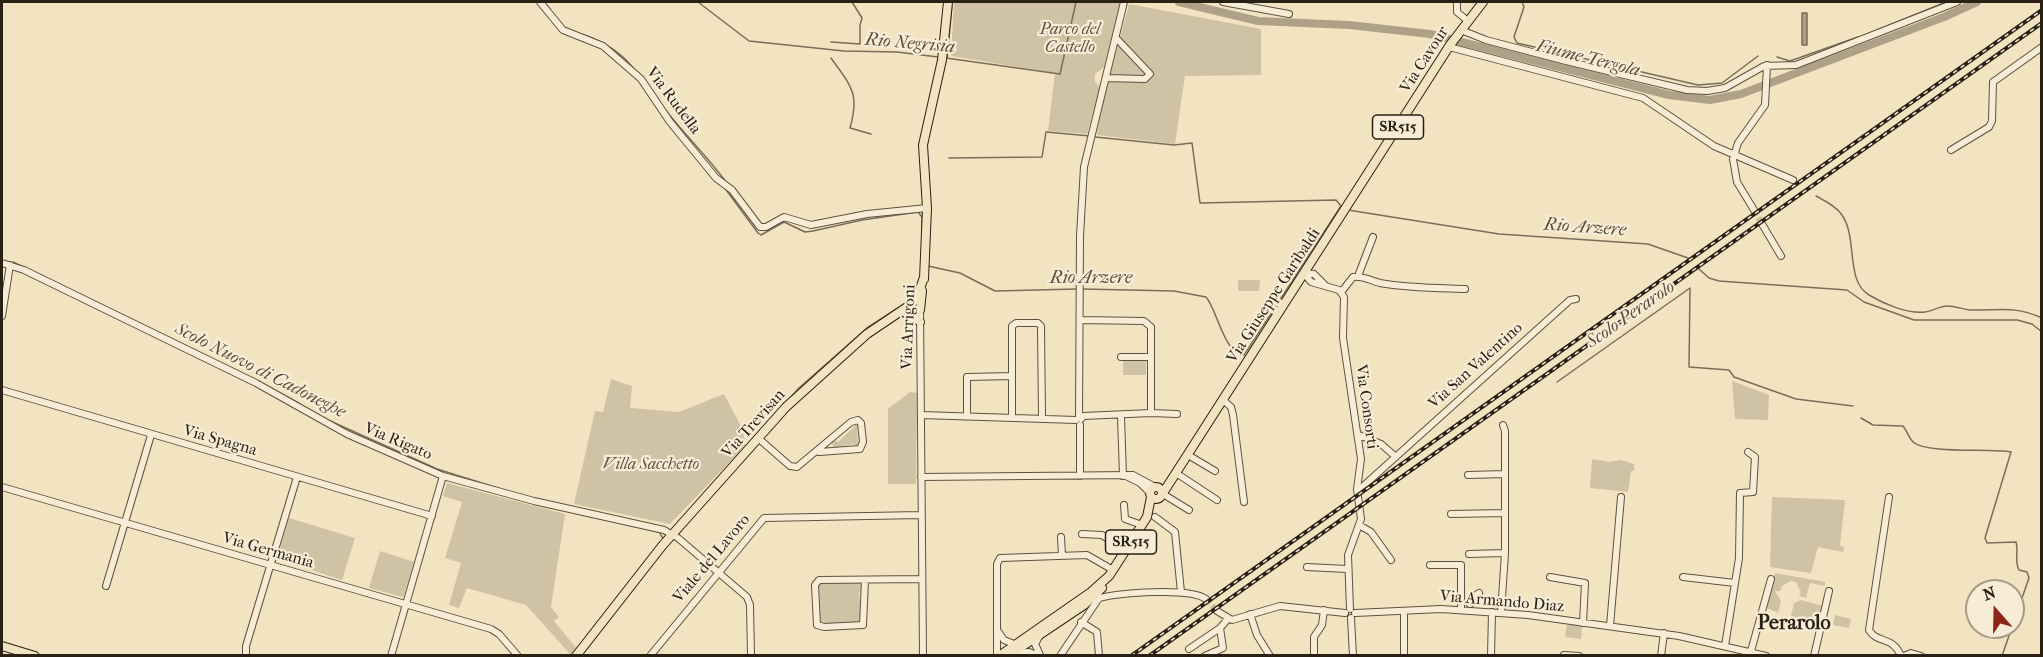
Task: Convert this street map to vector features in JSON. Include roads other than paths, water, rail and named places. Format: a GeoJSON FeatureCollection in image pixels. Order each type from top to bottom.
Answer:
{"type":"FeatureCollection","features":[{"type":"Feature","properties":{"kind":"main road","name":"Via Arrigoni"},"geometry":{"type":"LineString","coordinates":[[920,310],[925,270],[927,208],[923,145],[942,57],[948,2]]}},
{"type":"Feature","properties":{"kind":"main road","name":"Via Cavour"},"geometry":{"type":"LineString","coordinates":[[1346,208],[1449,46],[1483,2]]}},
{"type":"Feature","properties":{"kind":"main road","name":"Via Giuseppe Garibaldi"},"geometry":{"type":"LineString","coordinates":[[1103,584],[1142,525],[1157,493],[1176,474],[1346,208]]}},
{"type":"Feature","properties":{"kind":"main road","name":"Via Trevisan"},"geometry":{"type":"LineString","coordinates":[[576,656],[673,535],[802,390],[867,334],[900,312],[909,309],[917,298],[925,270]]}},
{"type":"Feature","properties":{"kind":"main road"},"geometry":{"type":"LineString","coordinates":[[909,309],[920,310]]}},
{"type":"Feature","properties":{"kind":"main road"},"geometry":{"type":"LineString","coordinates":[[909,309],[920,322]]}},
{"type":"Feature","properties":{"kind":"main road","name":"Via Giuseppe Garibaldi"},"geometry":{"type":"LineString","coordinates":[[1103,584],[1154,516],[1157,493]]}},
{"type":"Feature","properties":{"kind":"main road","name":"SR515"},"geometry":{"type":"LineString","coordinates":[[1010,655],[1084,605],[1103,584]]}},
{"type":"Feature","properties":{"kind":"main road","name":"SR515"},"geometry":{"type":"LineString","coordinates":[[998,656],[1103,584]]}},
{"type":"Feature","properties":{"kind":"main road"},"geometry":{"type":"LineString","coordinates":[[2,646],[35,656]]}},
{"type":"Feature","properties":{"kind":"street","name":"Via Rudella"},"geometry":{"type":"LineString","coordinates":[[540,2],[563,30],[599,44],[622,57],[641,79],[670,122],[760,227],[766,227],[784,217],[811,225],[878,213],[927,208]]}},
{"type":"Feature","properties":{"kind":"street"},"geometry":{"type":"LineString","coordinates":[[1080,476],[1080,285],[1083,184],[1091,136],[1124,2]]}},
{"type":"Feature","properties":{"kind":"street"},"geometry":{"type":"LineString","coordinates":[[1223,2],[1289,14]]}},
{"type":"Feature","properties":{"kind":"street","name":"Via Cavour"},"geometry":{"type":"LineString","coordinates":[[1457,2],[1457,12],[1468,21]]}},
{"type":"Feature","properties":{"kind":"street"},"geometry":{"type":"LineString","coordinates":[[1460,32],[1566,61],[1696,91],[1725,88],[1767,65],[1796,65],[1957,2]]}},
{"type":"Feature","properties":{"kind":"street"},"geometry":{"type":"LineString","coordinates":[[1106,78],[1145,78],[1150,74],[1116,38]]}},
{"type":"Feature","properties":{"kind":"street"},"geometry":{"type":"LineString","coordinates":[[1449,46],[1643,98],[1696,136],[1793,180]]}},
{"type":"Feature","properties":{"kind":"street"},"geometry":{"type":"LineString","coordinates":[[1951,150],[1989,127],[1992,121],[1994,82],[2042,47]]}},
{"type":"Feature","properties":{"kind":"street"},"geometry":{"type":"LineString","coordinates":[[1754,210],[1737,182],[1733,165],[1735,153],[1745,132],[1761,113],[1767,93],[1767,65]]}},
{"type":"Feature","properties":{"kind":"street"},"geometry":{"type":"LineString","coordinates":[[1762,225],[1781,256]]}},
{"type":"Feature","properties":{"kind":"street"},"geometry":{"type":"LineString","coordinates":[[1358,276],[1373,237]]}},
{"type":"Feature","properties":{"kind":"street"},"geometry":{"type":"LineString","coordinates":[[1314,257],[1314,274]]}},
{"type":"Feature","properties":{"kind":"street","name":"Via Rigato"},"geometry":{"type":"LineString","coordinates":[[2,263],[256,383],[346,434],[444,476],[534,501],[660,528],[673,535],[749,600],[751,656]]}},
{"type":"Feature","properties":{"kind":"street"},"geometry":{"type":"LineString","coordinates":[[2,316],[10,265]]}},
{"type":"Feature","properties":{"kind":"street"},"geometry":{"type":"LineString","coordinates":[[1304,273],[1314,274],[1325,285]]}},
{"type":"Feature","properties":{"kind":"street"},"geometry":{"type":"LineString","coordinates":[[1304,273],[1311,282]]}},
{"type":"Feature","properties":{"kind":"street"},"geometry":{"type":"LineString","coordinates":[[1294,289],[1311,282],[1342,291],[1353,277],[1358,276],[1414,287],[1465,289]]}},
{"type":"Feature","properties":{"kind":"street","name":"Via Consorti"},"geometry":{"type":"LineString","coordinates":[[1342,291],[1343,338],[1351,399],[1359,435],[1360,466],[1357,489],[1361,519],[1349,549],[1347,569],[1353,656]]}},
{"type":"Feature","properties":{"kind":"street","name":"Via San Valentino"},"geometry":{"type":"LineString","coordinates":[[1360,489],[1570,300],[1576,299]]}},
{"type":"Feature","properties":{"kind":"street","name":"Via Arrigoni"},"geometry":{"type":"LineString","coordinates":[[920,310],[921,654]]}},
{"type":"Feature","properties":{"kind":"street"},"geometry":{"type":"LineString","coordinates":[[1080,320],[1147,322],[1151,327],[1151,413]]}},
{"type":"Feature","properties":{"kind":"street"},"geometry":{"type":"LineString","coordinates":[[1012,417],[1013,324],[1040,323],[1042,418]]}},
{"type":"Feature","properties":{"kind":"street"},"geometry":{"type":"LineString","coordinates":[[1121,357],[1151,357]]}},
{"type":"Feature","properties":{"kind":"street"},"geometry":{"type":"LineString","coordinates":[[967,417],[967,377],[1012,376]]}},
{"type":"Feature","properties":{"kind":"street","name":"Via Spagna"},"geometry":{"type":"LineString","coordinates":[[2,390],[432,516]]}},
{"type":"Feature","properties":{"kind":"street"},"geometry":{"type":"LineString","coordinates":[[1223,400],[1231,406],[1233,415],[1244,502]]}},
{"type":"Feature","properties":{"kind":"street"},"geometry":{"type":"LineString","coordinates":[[921,415],[1079,420],[1083,416],[1121,417],[1151,413],[1177,414]]}},
{"type":"Feature","properties":{"kind":"street"},"geometry":{"type":"LineString","coordinates":[[1121,417],[1124,476]]}},
{"type":"Feature","properties":{"kind":"street"},"geometry":{"type":"LineString","coordinates":[[758,438],[794,467],[819,452],[851,422],[858,420],[861,423],[863,442],[860,449],[819,452]]}},
{"type":"Feature","properties":{"kind":"street"},"geometry":{"type":"LineString","coordinates":[[1501,613],[1505,554],[1503,425]]}},
{"type":"Feature","properties":{"kind":"street"},"geometry":{"type":"LineString","coordinates":[[106,586],[151,435]]}},
{"type":"Feature","properties":{"kind":"street"},"geometry":{"type":"LineString","coordinates":[[1359,435],[1381,444],[1396,457]]}},
{"type":"Feature","properties":{"kind":"street"},"geometry":{"type":"LineString","coordinates":[[1725,646],[1739,558],[1737,492],[1753,492],[1755,457],[1748,452]]}},
{"type":"Feature","properties":{"kind":"street"},"geometry":{"type":"LineString","coordinates":[[1188,455],[1215,471]]}},
{"type":"Feature","properties":{"kind":"street"},"geometry":{"type":"LineString","coordinates":[[1176,474],[1217,500]]}},
{"type":"Feature","properties":{"kind":"street"},"geometry":{"type":"LineString","coordinates":[[1468,475],[1505,474]]}},
{"type":"Feature","properties":{"kind":"street"},"geometry":{"type":"LineString","coordinates":[[392,656],[444,476]]}},
{"type":"Feature","properties":{"kind":"street"},"geometry":{"type":"LineString","coordinates":[[921,477],[1124,476],[1189,510]]}},
{"type":"Feature","properties":{"kind":"street"},"geometry":{"type":"LineString","coordinates":[[246,656],[246,646],[297,477]]}},
{"type":"Feature","properties":{"kind":"street","name":"Via Germania"},"geometry":{"type":"LineString","coordinates":[[2,487],[496,631],[518,656]]}},
{"type":"Feature","properties":{"kind":"street"},"geometry":{"type":"LineString","coordinates":[[1610,626],[1621,497]]}},
{"type":"Feature","properties":{"kind":"street"},"geometry":{"type":"LineString","coordinates":[[1889,497],[1869,630],[1872,635],[1892,642],[1902,656],[1911,653],[1921,656]]}},
{"type":"Feature","properties":{"kind":"street"},"geometry":{"type":"LineString","coordinates":[[1124,505],[1125,519],[1142,525]]}},
{"type":"Feature","properties":{"kind":"street"},"geometry":{"type":"LineString","coordinates":[[1451,514],[1505,513]]}},
{"type":"Feature","properties":{"kind":"street","name":"Viale del Lavoro"},"geometry":{"type":"LineString","coordinates":[[650,656],[764,518],[920,515]]}},
{"type":"Feature","properties":{"kind":"street"},"geometry":{"type":"LineString","coordinates":[[1154,516],[1175,532],[1181,592]]}},
{"type":"Feature","properties":{"kind":"street"},"geometry":{"type":"LineString","coordinates":[[1359,525],[1371,532],[1391,560]]}},
{"type":"Feature","properties":{"kind":"street"},"geometry":{"type":"LineString","coordinates":[[1082,534],[1102,536],[1126,550]]}},
{"type":"Feature","properties":{"kind":"street"},"geometry":{"type":"LineString","coordinates":[[1060,537],[1062,555]]}},
{"type":"Feature","properties":{"kind":"street"},"geometry":{"type":"LineString","coordinates":[[1469,554],[1505,554]]}},
{"type":"Feature","properties":{"kind":"street"},"geometry":{"type":"LineString","coordinates":[[998,656],[998,559],[1062,555],[1090,556],[1113,570]]}},
{"type":"Feature","properties":{"kind":"street"},"geometry":{"type":"LineString","coordinates":[[1430,565],[1461,565],[1461,610]]}},
{"type":"Feature","properties":{"kind":"street"},"geometry":{"type":"LineString","coordinates":[[1307,567],[1347,569]]}},
{"type":"Feature","properties":{"kind":"street"},"geometry":{"type":"LineString","coordinates":[[1550,576],[1586,584],[1582,623]]}},
{"type":"Feature","properties":{"kind":"street"},"geometry":{"type":"LineString","coordinates":[[1683,577],[1735,583]]}},
{"type":"Feature","properties":{"kind":"street"},"geometry":{"type":"LineString","coordinates":[[865,580],[863,625],[824,627],[818,624],[815,585],[821,579],[922,579]]}},
{"type":"Feature","properties":{"kind":"street"},"geometry":{"type":"LineString","coordinates":[[1751,651],[1771,579]]}},
{"type":"Feature","properties":{"kind":"street"},"geometry":{"type":"LineString","coordinates":[[1814,656],[1829,591]]}},
{"type":"Feature","properties":{"kind":"street"},"geometry":{"type":"LineString","coordinates":[[1060,656],[1095,601],[1104,597],[1181,592],[1196,594],[1206,599]]}},
{"type":"Feature","properties":{"kind":"street"},"geometry":{"type":"LineString","coordinates":[[1468,601],[1479,592]]}},
{"type":"Feature","properties":{"kind":"street","name":"Via Armando Diaz"},"geometry":{"type":"LineString","coordinates":[[1227,620],[1235,620],[1280,606],[1350,613],[1461,610],[1492,612],[1664,633],[1766,656]]}},
{"type":"Feature","properties":{"kind":"street"},"geometry":{"type":"LineString","coordinates":[[1314,656],[1314,636],[1322,625],[1324,610]]}},
{"type":"Feature","properties":{"kind":"street"},"geometry":{"type":"LineString","coordinates":[[1189,649],[1220,628],[1227,620],[1216,611]]}},
{"type":"Feature","properties":{"kind":"street"},"geometry":{"type":"LineString","coordinates":[[1404,611],[1404,656]]}},
{"type":"Feature","properties":{"kind":"street"},"geometry":{"type":"LineString","coordinates":[[1491,656],[1492,612]]}},
{"type":"Feature","properties":{"kind":"street"},"geometry":{"type":"LineString","coordinates":[[1250,615],[1257,635],[1270,656]]}},
{"type":"Feature","properties":{"kind":"street"},"geometry":{"type":"LineString","coordinates":[[1081,622],[1096,630],[1099,656]]}},
{"type":"Feature","properties":{"kind":"street"},"geometry":{"type":"LineString","coordinates":[[1205,656],[1223,648],[1220,628]]}},
{"type":"Feature","properties":{"kind":"street"},"geometry":{"type":"LineString","coordinates":[[997,630],[1004,640],[1014,644]]}},
{"type":"Feature","properties":{"kind":"street"},"geometry":{"type":"LineString","coordinates":[[1010,655],[1029,652],[1041,656],[1035,644],[1041,633]]}},
{"type":"Feature","properties":{"kind":"street"},"geometry":{"type":"LineString","coordinates":[[1661,656],[1664,633]]}},
{"type":"Feature","properties":{"kind":"street"},"geometry":{"type":"LineString","coordinates":[[1564,655],[1579,656]]}},
{"type":"Feature","properties":{"kind":"waterway","name":"Rio Arzere"},"geometry":{"type":"LineString","coordinates":[[544,2],[550,9]]}},
{"type":"Feature","properties":{"kind":"waterway","name":"Rio Negrisia"},"geometry":{"type":"LineString","coordinates":[[698,2],[749,41],[844,51],[897,52],[938,57]]}},
{"type":"Feature","properties":{"kind":"waterway"},"geometry":{"type":"LineString","coordinates":[[831,42],[860,44],[862,18],[852,2]]}},
{"type":"Feature","properties":{"kind":"waterway","name":"Rio Negrisia"},"geometry":{"type":"LineString","coordinates":[[946,58],[1060,74],[1076,2]]}},
{"type":"Feature","properties":{"kind":"waterway","name":"Fiume Tergola"},"geometry":{"type":"LineString","coordinates":[[1179,2],[1258,21],[1349,25],[1430,34],[1669,95],[1710,100],[1741,94],[1944,17],[1977,2]]}},
{"type":"Feature","properties":{"kind":"waterway"},"geometry":{"type":"LineString","coordinates":[[1522,2],[1524,7],[1514,37],[1517,43],[1698,85],[1722,83],[1758,56]]}},
{"type":"Feature","properties":{"kind":"waterway"},"geometry":{"type":"LineString","coordinates":[[1877,30],[1946,2]]}},
{"type":"Feature","properties":{"kind":"waterway"},"geometry":{"type":"LineString","coordinates":[[947,58],[952,6]]}},
{"type":"Feature","properties":{"kind":"waterway","name":"Rio Arzere"},"geometry":{"type":"LineString","coordinates":[[578,33],[596,39],[622,56],[726,182]]}},
{"type":"Feature","properties":{"kind":"waterway"},"geometry":{"type":"LineString","coordinates":[[1777,57],[1790,61],[1858,37]]}},
{"type":"Feature","properties":{"kind":"waterway"},"geometry":{"type":"LineString","coordinates":[[831,58],[852,90],[854,106],[850,128],[871,134]]}},
{"type":"Feature","properties":{"kind":"waterway"},"geometry":{"type":"LineString","coordinates":[[949,158],[1042,157],[1046,132],[1090,136]]}},
{"type":"Feature","properties":{"kind":"waterway"},"geometry":{"type":"LineString","coordinates":[[1095,137],[1174,145],[1192,143],[1200,203],[1336,200],[1341,206]]}},
{"type":"Feature","properties":{"kind":"waterway","name":"Rio Arzere"},"geometry":{"type":"LineString","coordinates":[[724,187],[761,235],[784,222],[805,232],[862,220],[918,212],[922,217],[922,249]]}},
{"type":"Feature","properties":{"kind":"waterway"},"geometry":{"type":"LineString","coordinates":[[1816,196],[1834,206],[1847,224],[1857,280],[1869,295],[1896,308],[1918,312],[1950,306],[1970,310],[2023,311],[2042,318]]}},
{"type":"Feature","properties":{"kind":"waterway","name":"Rio Arzere"},"geometry":{"type":"LineString","coordinates":[[1082,289],[1174,291],[1206,297],[1231,347],[1237,353],[1244,355],[1341,206],[1344,207]]}},
{"type":"Feature","properties":{"kind":"waterway","name":"Rio Arzere"},"geometry":{"type":"LineString","coordinates":[[1348,210],[1499,234],[1648,244],[1688,258]]}},
{"type":"Feature","properties":{"kind":"waterway","name":"Scolo Nuovo di Cadoneghe"},"geometry":{"type":"LineString","coordinates":[[13,262],[207,356]]}},
{"type":"Feature","properties":{"kind":"waterway","name":"Rio Arzere"},"geometry":{"type":"LineString","coordinates":[[928,266],[960,273],[995,291],[1077,289]]}},
{"type":"Feature","properties":{"kind":"waterway","name":"Rio Arzere"},"geometry":{"type":"LineString","coordinates":[[1699,269],[1709,278],[1719,281],[1847,290],[1864,302],[1914,320],[2017,320],[2032,324],[2042,332]]}},
{"type":"Feature","properties":{"kind":"waterway","name":"Scolo Perarolo"},"geometry":{"type":"LineString","coordinates":[[1557,382],[1690,288],[1689,367],[1729,370],[1734,377],[1796,399],[1853,406]]}},
{"type":"Feature","properties":{"kind":"waterway","name":"Scolo Nuovo di Cadoneghe"},"geometry":{"type":"LineString","coordinates":[[750,442],[799,388],[867,328],[898,308]]}},
{"type":"Feature","properties":{"kind":"waterway","name":"Scolo Nuovo di Cadoneghe"},"geometry":{"type":"LineString","coordinates":[[278,392],[300,404]]}},
{"type":"Feature","properties":{"kind":"waterway","name":"Scolo Perarolo"},"geometry":{"type":"LineString","coordinates":[[1861,418],[1873,425],[1903,426],[1913,442],[1920,446],[2011,452],[1985,538],[1987,543],[2016,542],[2019,570],[2027,572],[2029,578],[2025,590]]}},
{"type":"Feature","properties":{"kind":"waterway","name":"Scolo Nuovo di Cadoneghe"},"geometry":{"type":"LineString","coordinates":[[328,420],[437,469],[501,489]]}},
{"type":"Feature","properties":{"kind":"waterway","name":"Scolo Nuovo di Cadoneghe"},"geometry":{"type":"LineString","coordinates":[[505,496],[659,532],[663,538]]}},
{"type":"Feature","properties":{"kind":"waterway","name":"Scolo Perarolo"},"geometry":{"type":"LineString","coordinates":[[2002,656],[2008,639]]}},
{"type":"Feature","properties":{"kind":"tunnel"},"geometry":{"type":"LineString","coordinates":[[1754,210],[1762,224]]}},
{"type":"Feature","properties":{"kind":"tunnel"},"geometry":{"type":"LineString","coordinates":[[1206,599],[1217,611]]}},
{"type":"Feature","properties":{"kind":"railway"},"geometry":{"type":"LineString","coordinates":[[1131,656],[2042,10]]}},
{"type":"Feature","properties":{"kind":"railway"},"geometry":{"type":"LineString","coordinates":[[1149,656],[2042,23]]}},
{"type":"Feature","properties":{"kind":"district","name":"Perarolo"},"geometry":{"type":"Point","coordinates":[1794,624]}},
{"type":"Feature","properties":{"kind":"park label","name":"Parco del Castello"},"geometry":{"type":"Point","coordinates":[1070,39]}},
{"type":"Feature","properties":{"kind":"park label","name":"Villa Sacchetto"},"geometry":{"type":"Point","coordinates":[651,465]}}]}
